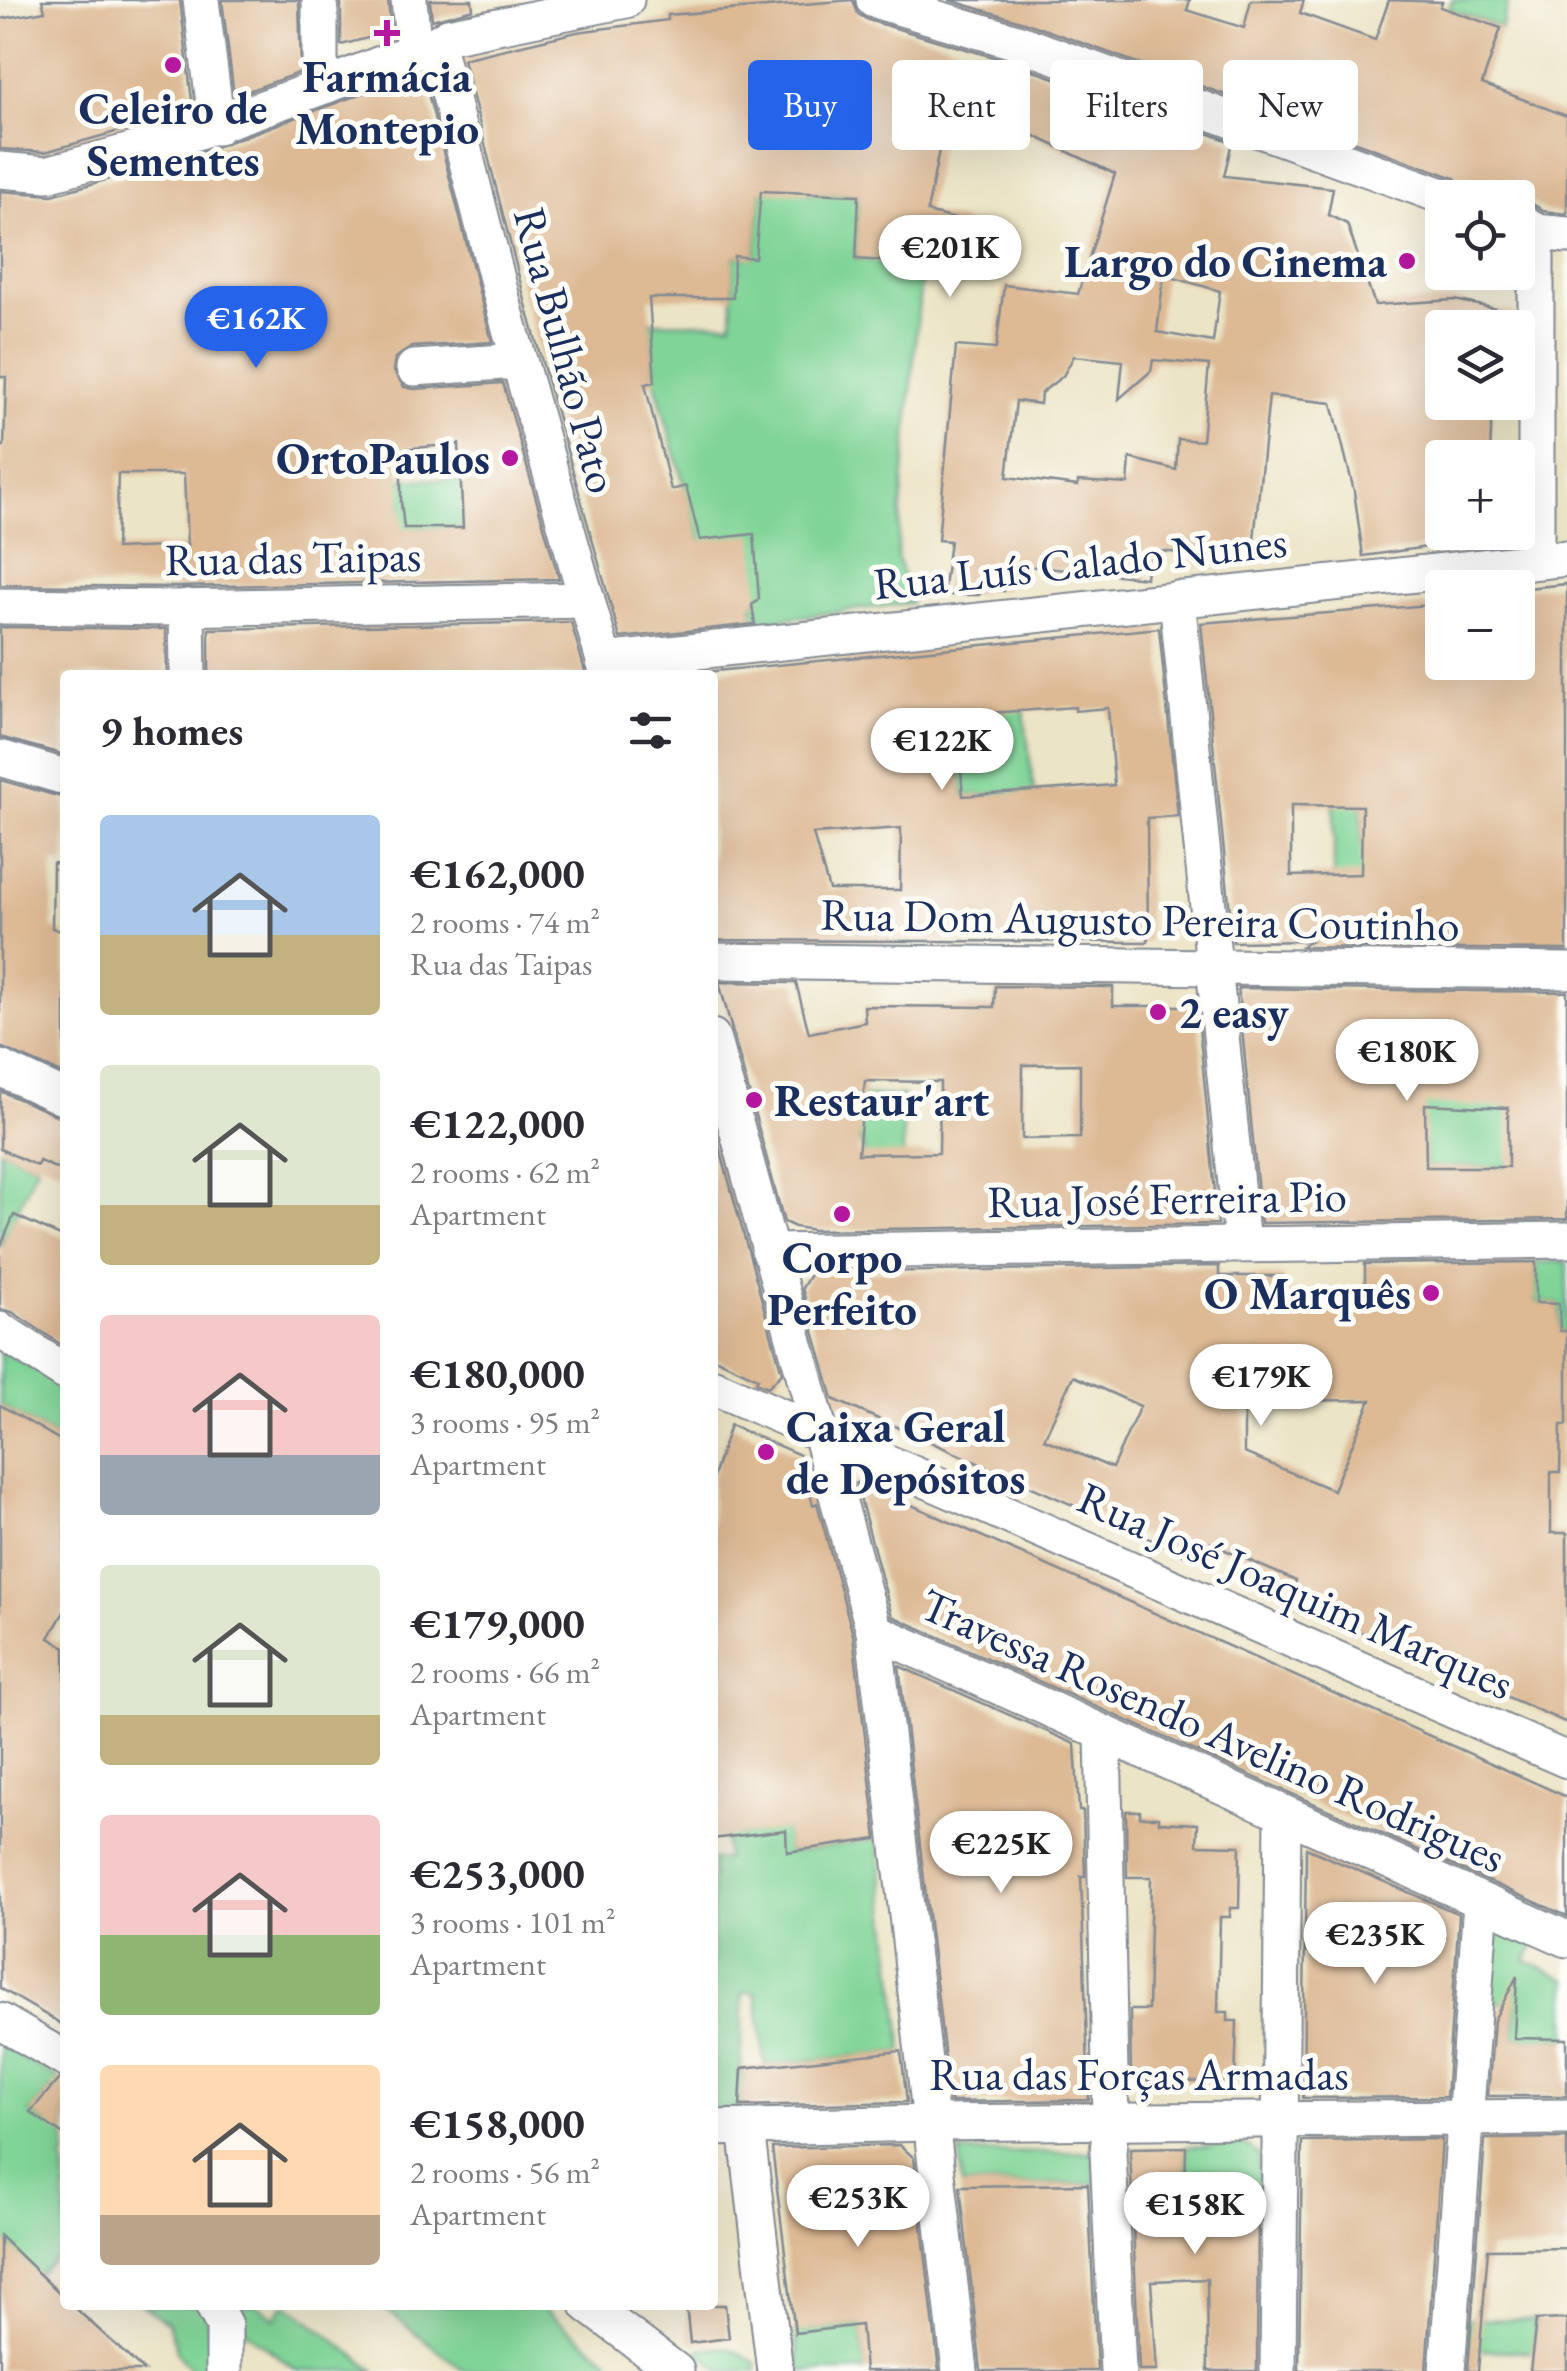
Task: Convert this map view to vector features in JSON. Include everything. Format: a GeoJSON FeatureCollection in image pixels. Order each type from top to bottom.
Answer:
{"type":"FeatureCollection","features":[{"type":"Feature","properties":{"kind":"street"},"geometry":{"type":"LineString","coordinates":[[201,0],[217,126]]}},
{"type":"Feature","properties":{"kind":"street"},"geometry":{"type":"LineString","coordinates":[[320,0],[320,63],[327,86]]}},
{"type":"Feature","properties":{"kind":"street","name":"Rua Bulhão Pato"},"geometry":{"type":"LineString","coordinates":[[409,0],[606,668]]}},
{"type":"Feature","properties":{"kind":"street"},"geometry":{"type":"LineString","coordinates":[[0,170],[47,174],[217,126],[426,50],[448,36],[626,0]]}},
{"type":"Feature","properties":{"kind":"street"},"geometry":{"type":"LineString","coordinates":[[874,0],[1017,42],[1425,190]]}},
{"type":"Feature","properties":{"kind":"street"},"geometry":{"type":"LineString","coordinates":[[1540,228],[1551,559]]}},
{"type":"Feature","properties":{"kind":"street"},"geometry":{"type":"LineString","coordinates":[[414,368],[518,360]]}},
{"type":"Feature","properties":{"kind":"street","name":"Rua Luís Calado Nunes"},"geometry":{"type":"LineString","coordinates":[[606,668],[1177,599],[1551,559]]}},
{"type":"Feature","properties":{"kind":"street"},"geometry":{"type":"LineString","coordinates":[[1177,599],[1242,1244]]}},
{"type":"Feature","properties":{"kind":"street","name":"Rua das Taipas"},"geometry":{"type":"LineString","coordinates":[[0,606],[587,600]]}},
{"type":"Feature","properties":{"kind":"street"},"geometry":{"type":"LineString","coordinates":[[187,607],[188,670]]}},
{"type":"Feature","properties":{"kind":"street"},"geometry":{"type":"LineString","coordinates":[[0,758],[60,775]]}},
{"type":"Feature","properties":{"kind":"street","name":"Rua Dom Augusto Pereira Coutinho"},"geometry":{"type":"LineString","coordinates":[[718,961],[1567,971]]}},
{"type":"Feature","properties":{"kind":"street"},"geometry":{"type":"LineString","coordinates":[[718,1060],[874,1630],[960,2371]]}},
{"type":"Feature","properties":{"kind":"street"},"geometry":{"type":"LineString","coordinates":[[0,1068],[60,1096]]}},
{"type":"Feature","properties":{"kind":"street","name":"Rua José Ferreira Pio"},"geometry":{"type":"LineString","coordinates":[[769,1252],[1567,1240]]}},
{"type":"Feature","properties":{"kind":"street"},"geometry":{"type":"LineString","coordinates":[[0,1330],[60,1369]]}},
{"type":"Feature","properties":{"kind":"street","name":"Rua José Joaquim Marques"},"geometry":{"type":"LineString","coordinates":[[718,1392],[1567,1760]]}},
{"type":"Feature","properties":{"kind":"street","name":"Travessa Rosendo Avelino Rodrigues"},"geometry":{"type":"LineString","coordinates":[[874,1630],[1567,1939]]}},
{"type":"Feature","properties":{"kind":"street"},"geometry":{"type":"LineString","coordinates":[[1103,1734],[1112,2120],[1108,2152],[1118,2371]]}},
{"type":"Feature","properties":{"kind":"street"},"geometry":{"type":"LineString","coordinates":[[1278,2371],[1283,1813]]}},
{"type":"Feature","properties":{"kind":"street"},"geometry":{"type":"LineString","coordinates":[[1447,2371],[1481,1902]]}},
{"type":"Feature","properties":{"kind":"street"},"geometry":{"type":"LineString","coordinates":[[0,2021],[60,2056]]}},
{"type":"Feature","properties":{"kind":"street","name":"Rua das Forças Armadas"},"geometry":{"type":"LineString","coordinates":[[729,2128],[930,2122],[1567,2117]]}},
{"type":"Feature","properties":{"kind":"street"},"geometry":{"type":"LineString","coordinates":[[729,2128],[776,2371]]}},
{"type":"Feature","properties":{"kind":"street"},"geometry":{"type":"LineString","coordinates":[[216,2310],[224,2325],[224,2371]]}},
{"type":"Feature","properties":{"kind":"street"},"geometry":{"type":"LineString","coordinates":[[595,2310],[676,2371]]}},
{"type":"Feature","properties":{"kind":"green space"},"geometry":{"type":"Polygon","coordinates":[[[1452,0],[1509,0],[1501,28],[1449,9],[1452,0]]]}},
{"type":"Feature","properties":{"kind":"green space"},"geometry":{"type":"Polygon","coordinates":[[[765,150],[778,150],[808,193],[859,195],[856,259],[922,264],[897,556],[911,603],[754,622],[752,605],[759,599],[700,540],[655,382],[650,322],[732,323],[734,256],[755,257],[765,150]]]}},
{"type":"Feature","properties":{"kind":"green space"},"geometry":{"type":"Polygon","coordinates":[[[401,479],[461,480],[513,514],[546,514],[549,526],[347,530],[401,513],[401,503],[380,502],[401,479]]]}},
{"type":"Feature","properties":{"kind":"green space"},"geometry":{"type":"Polygon","coordinates":[[[1023,703],[1034,792],[963,796],[956,714],[959,731],[990,726],[988,706],[1023,703]]]}},
{"type":"Feature","properties":{"kind":"green space"},"geometry":{"type":"Polygon","coordinates":[[[1334,791],[1362,791],[1361,843],[1407,882],[1334,889],[1334,791]]]}},
{"type":"Feature","properties":{"kind":"green space"},"geometry":{"type":"Polygon","coordinates":[[[1347,1063],[1508,1104],[1538,1167],[1426,1167],[1425,1143],[1347,1063]]]}},
{"type":"Feature","properties":{"kind":"green space"},"geometry":{"type":"Polygon","coordinates":[[[835,1096],[903,1096],[903,1169],[869,1169],[859,1136],[835,1096]]]}},
{"type":"Feature","properties":{"kind":"green space"},"geometry":{"type":"Polygon","coordinates":[[[0,1149],[37,1166],[0,1248],[0,1149]]]}},
{"type":"Feature","properties":{"kind":"green space"},"geometry":{"type":"Polygon","coordinates":[[[1536,1262],[1567,1262],[1567,1331],[1560,1331],[1559,1304],[1536,1303],[1536,1262]]]}},
{"type":"Feature","properties":{"kind":"green space"},"geometry":{"type":"Polygon","coordinates":[[[0,1351],[60,1381],[60,1440],[0,1405],[0,1351]]]}},
{"type":"Feature","properties":{"kind":"green space"},"geometry":{"type":"Polygon","coordinates":[[[785,1822],[788,1852],[878,1839],[903,2051],[765,2065],[756,1993],[743,1992],[740,2110],[718,2111],[718,1860],[726,1859],[723,1823],[738,1836],[785,1822]]]}},
{"type":"Feature","properties":{"kind":"green space"},"geometry":{"type":"Polygon","coordinates":[[[1490,1916],[1538,1938],[1526,1961],[1567,1979],[1567,2039],[1514,2038],[1516,2004],[1483,2000],[1490,1916]]]}},
{"type":"Feature","properties":{"kind":"green space"},"geometry":{"type":"Polygon","coordinates":[[[0,2044],[60,2082],[60,2091],[53,2086],[30,2112],[48,2124],[60,2111],[60,2253],[38,2275],[0,2236],[0,2044]]]}},
{"type":"Feature","properties":{"kind":"green space"},"geometry":{"type":"Polygon","coordinates":[[[1246,2145],[1259,2156],[1258,2197],[1185,2198],[1186,2147],[1246,2145]]]}},
{"type":"Feature","properties":{"kind":"green space"},"geometry":{"type":"Polygon","coordinates":[[[1094,2152],[1096,2183],[962,2186],[960,2153],[1094,2152]]]}},
{"type":"Feature","properties":{"kind":"green space"},"geometry":{"type":"Polygon","coordinates":[[[149,2310],[207,2310],[214,2371],[193,2371],[178,2353],[168,2323],[149,2310]]]}},
{"type":"Feature","properties":{"kind":"green space"},"geometry":{"type":"Polygon","coordinates":[[[239,2310],[265,2310],[275,2318],[281,2310],[296,2310],[375,2371],[297,2371],[244,2330],[239,2310]]]}},
{"type":"Feature","properties":{"kind":"green space"},"geometry":{"type":"Polygon","coordinates":[[[386,2310],[544,2310],[610,2361],[602,2371],[465,2371],[386,2310]]]}},
{"type":"Feature","properties":{"kind":"green space"},"geometry":{"type":"Polygon","coordinates":[[[1458,2319],[1536,2320],[1532,2352],[1456,2349],[1458,2319]]]}},
{"type":"Feature","properties":{"kind":"green space"},"geometry":{"type":"Polygon","coordinates":[[[861,2325],[865,2371],[799,2371],[795,2333],[861,2325]]]}},
{"type":"Feature","properties":{"kind":"green space"},"geometry":{"type":"Polygon","coordinates":[[[703,2348],[729,2348],[756,2362],[757,2371],[722,2371],[698,2352],[703,2348]]]}},
{"type":"Feature","properties":{"kind":"building"},"geometry":{"type":"Polygon","coordinates":[[[42,0],[180,0],[193,110],[45,152],[0,149],[0,19],[45,11],[42,0]]]}},
{"type":"Feature","properties":{"kind":"building"},"geometry":{"type":"Polygon","coordinates":[[[222,0],[299,0],[301,72],[234,96],[222,0]]]}},
{"type":"Feature","properties":{"kind":"building"},"geometry":{"type":"Polygon","coordinates":[[[341,0],[388,0],[391,32],[341,45],[341,0]]]}},
{"type":"Feature","properties":{"kind":"building"},"geometry":{"type":"Polygon","coordinates":[[[430,0],[472,0],[473,9],[432,20],[430,0]]]}},
{"type":"Feature","properties":{"kind":"building"},"geometry":{"type":"Polygon","coordinates":[[[853,0],[858,14],[868,20],[1003,60],[892,60],[892,150],[939,150],[927,212],[967,222],[923,251],[922,264],[856,259],[859,195],[761,191],[755,258],[734,256],[733,298],[649,298],[655,382],[645,384],[671,490],[686,486],[700,540],[754,534],[759,599],[752,605],[755,624],[620,638],[528,312],[463,59],[577,32],[668,20],[668,15],[853,0]]]}},
{"type":"Feature","properties":{"kind":"building"},"geometry":{"type":"Polygon","coordinates":[[[949,0],[1190,0],[1187,10],[1244,28],[1251,0],[1304,0],[1300,13],[1375,40],[1389,0],[1442,2],[1440,7],[1501,28],[1482,84],[1567,116],[1567,214],[1544,211],[1535,205],[1535,180],[1457,180],[1358,143],[1358,60],[1223,60],[1223,94],[1203,87],[1203,60],[1129,60],[949,0]]]}},
{"type":"Feature","properties":{"kind":"building"},"geometry":{"type":"Polygon","coordinates":[[[1030,69],[1050,76],[1050,143],[1030,134],[1030,69]]]}},
{"type":"Feature","properties":{"kind":"building"},"geometry":{"type":"Polygon","coordinates":[[[410,76],[425,82],[492,342],[412,347],[395,358],[393,370],[404,387],[414,389],[503,383],[559,579],[175,587],[0,585],[0,446],[4,446],[6,377],[0,377],[0,191],[52,195],[185,158],[410,76]],[[459,444],[401,449],[404,528],[463,528],[459,444]],[[118,474],[116,549],[187,546],[184,474],[118,474]]]}},
{"type":"Feature","properties":{"kind":"building"},"geometry":{"type":"Polygon","coordinates":[[[1203,132],[1223,139],[1223,150],[1230,150],[1224,176],[1333,188],[1328,215],[1347,224],[1375,305],[1455,300],[1501,310],[1425,310],[1425,420],[1491,420],[1491,440],[1425,440],[1425,547],[1363,556],[1354,491],[1332,403],[1269,396],[1252,559],[1234,558],[1226,566],[1199,564],[1191,554],[1149,550],[1146,578],[1007,564],[1004,591],[985,588],[979,595],[943,595],[950,541],[938,540],[956,346],[996,349],[1004,285],[1078,294],[1115,174],[1064,150],[1203,150],[1203,132]],[[1164,275],[1157,332],[1213,342],[1220,291],[1164,275]],[[1074,356],[1063,376],[1041,393],[1040,404],[1016,401],[1007,477],[1078,486],[1078,481],[1128,484],[1130,458],[1176,470],[1178,439],[1202,441],[1209,365],[1153,360],[1151,371],[1119,399],[1123,361],[1074,356]]]}},
{"type":"Feature","properties":{"kind":"building"},"geometry":{"type":"Polygon","coordinates":[[[1567,584],[1567,950],[1301,947],[1310,941],[1233,942],[1201,623],[1425,605],[1425,680],[1535,680],[1535,587],[1567,584]],[[1291,805],[1291,876],[1361,874],[1362,806],[1291,805]]]}},
{"type":"Feature","properties":{"kind":"building"},"geometry":{"type":"Polygon","coordinates":[[[571,622],[585,670],[209,670],[209,629],[571,622]]]}},
{"type":"Feature","properties":{"kind":"building"},"geometry":{"type":"Polygon","coordinates":[[[0,627],[166,629],[167,670],[60,670],[60,754],[0,737],[0,627]]]}},
{"type":"Feature","properties":{"kind":"building"},"geometry":{"type":"Polygon","coordinates":[[[1159,628],[1178,816],[1147,818],[1148,942],[718,940],[718,671],[1159,628]],[[1075,707],[989,713],[990,726],[958,731],[963,796],[1114,785],[1108,708],[1075,711],[1075,707]],[[901,828],[813,834],[829,890],[900,890],[901,828]]]}},
{"type":"Feature","properties":{"kind":"building"},"geometry":{"type":"Polygon","coordinates":[[[0,780],[60,797],[60,864],[53,863],[52,928],[60,931],[60,1073],[0,1047],[0,780]]]}},
{"type":"Feature","properties":{"kind":"building"},"geometry":{"type":"Polygon","coordinates":[[[719,982],[796,983],[809,1033],[865,1022],[864,1006],[994,1007],[995,986],[1113,987],[1113,1006],[1197,1006],[1218,1224],[814,1230],[784,1222],[719,982]],[[1080,1064],[1023,1065],[1022,1139],[1080,1138],[1080,1064]],[[865,1081],[858,1154],[939,1153],[940,1082],[865,1081]]]}},
{"type":"Feature","properties":{"kind":"building"},"geometry":{"type":"Polygon","coordinates":[[[1238,988],[1567,992],[1567,1219],[1261,1223],[1238,988]],[[1425,1104],[1426,1167],[1508,1167],[1508,1108],[1425,1104]]]}},
{"type":"Feature","properties":{"kind":"building"},"geometry":{"type":"Polygon","coordinates":[[[0,1091],[60,1117],[60,1170],[39,1161],[37,1166],[0,1149],[0,1091]]]}},
{"type":"Feature","properties":{"kind":"building"},"geometry":{"type":"Polygon","coordinates":[[[718,1142],[782,1373],[768,1387],[756,1382],[758,1378],[718,1360],[718,1142]]]}},
{"type":"Feature","properties":{"kind":"building"},"geometry":{"type":"Polygon","coordinates":[[[14,1215],[60,1236],[60,1344],[12,1312],[0,1309],[0,1248],[14,1215]]]}},
{"type":"Feature","properties":{"kind":"building"},"geometry":{"type":"Polygon","coordinates":[[[1536,1262],[1536,1303],[1559,1304],[1560,1331],[1567,1331],[1567,1425],[1561,1425],[1560,1472],[1551,1472],[1551,1533],[1567,1533],[1567,1723],[1288,1600],[1296,1581],[1205,1541],[1197,1560],[833,1399],[802,1288],[811,1273],[1219,1266],[1219,1276],[1283,1276],[1284,1294],[1365,1293],[1365,1264],[1536,1262]],[[1073,1376],[1044,1439],[1112,1468],[1140,1406],[1073,1376]],[[1371,1400],[1244,1401],[1244,1453],[1333,1490],[1371,1400]]]}},
{"type":"Feature","properties":{"kind":"building"},"geometry":{"type":"Polygon","coordinates":[[[0,1405],[60,1440],[60,1619],[49,1638],[60,1644],[60,2023],[0,1988],[0,1405]]]}},
{"type":"Feature","properties":{"kind":"building"},"geometry":{"type":"Polygon","coordinates":[[[730,1425],[800,1455],[853,1635],[877,1839],[787,1852],[786,1830],[718,1838],[718,1462],[730,1425]]]}},
{"type":"Feature","properties":{"kind":"building"},"geometry":{"type":"Polygon","coordinates":[[[856,1483],[1567,1797],[1567,1916],[892,1616],[856,1483]]]}},
{"type":"Feature","properties":{"kind":"building"},"geometry":{"type":"Polygon","coordinates":[[[899,1666],[1075,1744],[1079,1811],[1083,1811],[1085,1876],[1081,1876],[1089,2100],[950,2102],[899,1666]]]}},
{"type":"Feature","properties":{"kind":"building"},"geometry":{"type":"Polygon","coordinates":[[[1126,1811],[1140,1811],[1140,1817],[1159,1817],[1159,1822],[1198,1824],[1197,1845],[1240,1846],[1239,1908],[1230,1908],[1230,1917],[1220,1917],[1218,2012],[1228,2012],[1228,2021],[1237,2021],[1235,2083],[1131,2080],[1130,2010],[1148,2010],[1151,1877],[1127,1877],[1126,1811]]]}},
{"type":"Feature","properties":{"kind":"building"},"geometry":{"type":"Polygon","coordinates":[[[1306,1848],[1459,1914],[1446,2097],[1303,2098],[1306,1848]]]}},
{"type":"Feature","properties":{"kind":"building"},"geometry":{"type":"Polygon","coordinates":[[[1517,1976],[1514,2038],[1567,2039],[1567,2096],[1488,2096],[1494,2020],[1517,1976]]]}},
{"type":"Feature","properties":{"kind":"building"},"geometry":{"type":"Polygon","coordinates":[[[901,2051],[907,2102],[740,2106],[742,2068],[901,2051]]]}},
{"type":"Feature","properties":{"kind":"building"},"geometry":{"type":"Polygon","coordinates":[[[59,2079],[60,2079],[60,2133],[30,2112],[59,2079]]]}},
{"type":"Feature","properties":{"kind":"building"},"geometry":{"type":"Polygon","coordinates":[[[1567,2138],[1567,2248],[1488,2249],[1478,2371],[1468,2371],[1485,2139],[1567,2138]]]}},
{"type":"Feature","properties":{"kind":"building"},"geometry":{"type":"Polygon","coordinates":[[[1442,2139],[1426,2371],[1299,2371],[1302,2141],[1442,2139]]]}},
{"type":"Feature","properties":{"kind":"building"},"geometry":{"type":"Polygon","coordinates":[[[900,2145],[914,2158],[939,2371],[865,2371],[861,2325],[795,2333],[772,2148],[900,2145]]]}},
{"type":"Feature","properties":{"kind":"building"},"geometry":{"type":"Polygon","coordinates":[[[1186,2147],[1185,2198],[1258,2197],[1257,2371],[1208,2371],[1207,2279],[1151,2281],[1157,2371],[1139,2371],[1130,2148],[1186,2147]]]}},
{"type":"Feature","properties":{"kind":"building"},"geometry":{"type":"Polygon","coordinates":[[[1088,2184],[1097,2371],[981,2371],[960,2186],[1088,2184]]]}},
{"type":"Feature","properties":{"kind":"building"},"geometry":{"type":"Polygon","coordinates":[[[0,2236],[60,2294],[60,2310],[77,2310],[144,2371],[0,2371],[0,2236]]]}},
{"type":"Feature","properties":{"kind":"building"},"geometry":{"type":"Polygon","coordinates":[[[718,2305],[725,2305],[729,2338],[690,2343],[687,2310],[718,2310],[718,2305]]]}},
{"type":"Feature","properties":{"kind":"building"},"geometry":{"type":"Polygon","coordinates":[[[1567,2319],[1567,2371],[1530,2371],[1536,2320],[1567,2319]]]}},
{"type":"Feature","properties":{"kind":"place","name":"Farmácia Montepio"},"geometry":{"type":"Point","coordinates":[387,33]}},
{"type":"Feature","properties":{"kind":"place","name":"Celeiro de Sementes"},"geometry":{"type":"Point","coordinates":[173,65]}},
{"type":"Feature","properties":{"kind":"place","name":"Largo do Cinema"},"geometry":{"type":"Point","coordinates":[1407,261]}},
{"type":"Feature","properties":{"kind":"place","name":"OrtoPaulos"},"geometry":{"type":"Point","coordinates":[510,458]}},
{"type":"Feature","properties":{"kind":"place","name":"2 easy"},"geometry":{"type":"Point","coordinates":[1158,1012]}},
{"type":"Feature","properties":{"kind":"place","name":"Restaur'art"},"geometry":{"type":"Point","coordinates":[754,1100]}},
{"type":"Feature","properties":{"kind":"place","name":"Corpo Perfeito"},"geometry":{"type":"Point","coordinates":[842,1214]}},
{"type":"Feature","properties":{"kind":"place","name":"O Marquês"},"geometry":{"type":"Point","coordinates":[1431,1293]}},
{"type":"Feature","properties":{"kind":"place","name":"Caixa Geral de Depósitos"},"geometry":{"type":"Point","coordinates":[766,1452]}}]}
